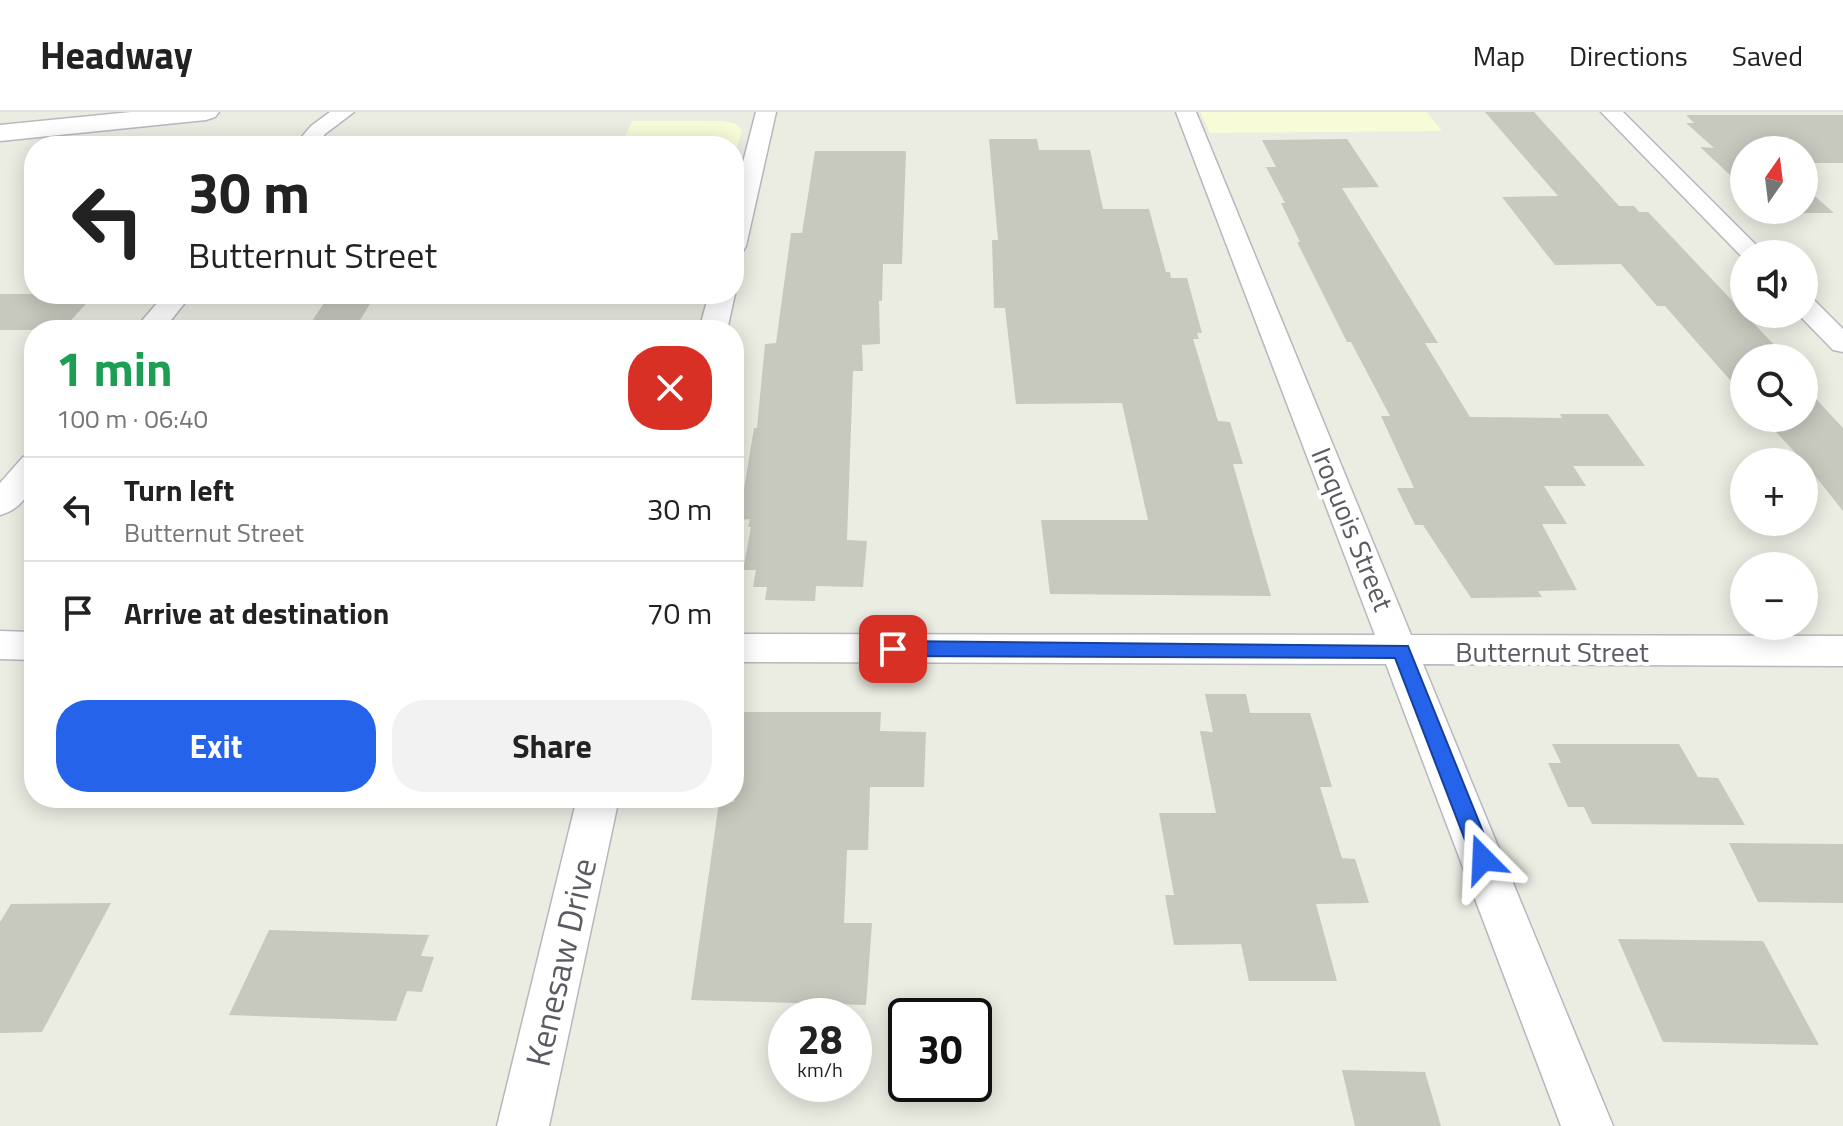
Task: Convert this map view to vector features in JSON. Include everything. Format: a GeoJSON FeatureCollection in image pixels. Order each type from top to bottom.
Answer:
{"type":"FeatureCollection","features":[{"type":"Feature","properties":{"kind":"street"},"geometry":{"type":"LineString","coordinates":[[0,133],[206,112]]}},
{"type":"Feature","properties":{"kind":"street"},"geometry":{"type":"LineString","coordinates":[[313,136],[344,112]]}},
{"type":"Feature","properties":{"kind":"street"},"geometry":{"type":"LineString","coordinates":[[744,204],[766,112]]}},
{"type":"Feature","properties":{"kind":"street","name":"Iroquois Street"},"geometry":{"type":"LineString","coordinates":[[1186,112],[1587,1126]]}},
{"type":"Feature","properties":{"kind":"street"},"geometry":{"type":"LineString","coordinates":[[1611,112],[1739,240]]}},
{"type":"Feature","properties":{"kind":"street"},"geometry":{"type":"LineString","coordinates":[[157,320],[170,304]]}},
{"type":"Feature","properties":{"kind":"street"},"geometry":{"type":"LineString","coordinates":[[1818,319],[1843,344]]}},
{"type":"Feature","properties":{"kind":"street"},"geometry":{"type":"LineString","coordinates":[[0,504],[24,476]]}},
{"type":"Feature","properties":{"kind":"street"},"geometry":{"type":"LineString","coordinates":[[0,645],[24,646]]}},
{"type":"Feature","properties":{"kind":"street","name":"Butternut Street"},"geometry":{"type":"LineString","coordinates":[[744,648],[1843,651]]}},
{"type":"Feature","properties":{"kind":"street","name":"Kenesaw Drive"},"geometry":{"type":"LineString","coordinates":[[523,1126],[596,808]]}},
{"type":"Feature","properties":{"kind":"shaded area"},"geometry":{"type":"Polygon","coordinates":[[[1200,112],[1427,112],[1442,131],[1210,133],[1200,112]]]}},
{"type":"Feature","properties":{"kind":"shaded area"},"geometry":{"type":"Polygon","coordinates":[[[632,121],[723,121],[736,124],[742,130],[740,136],[625,136],[632,121]]]}},
{"type":"Feature","properties":{"kind":"building"},"geometry":{"type":"Polygon","coordinates":[[[1485,112],[1534,112],[1619,206],[1634,206],[1639,212],[1648,212],[1730,298],[1730,328],[1758,328],[1773,344],[1730,344],[1730,380],[1665,306],[1657,306],[1621,264],[1555,265],[1502,197],[1558,196],[1485,112]]]}},
{"type":"Feature","properties":{"kind":"building"},"geometry":{"type":"Polygon","coordinates":[[[1686,115],[1843,115],[1843,163],[1818,163],[1818,136],[1730,136],[1730,175],[1700,147],[1714,148],[1686,123],[1694,123],[1686,115]]]}},
{"type":"Feature","properties":{"kind":"building"},"geometry":{"type":"Polygon","coordinates":[[[989,139],[1037,139],[1039,150],[1090,150],[1103,209],[1149,209],[1166,272],[1170,272],[1171,278],[1187,278],[1202,333],[1197,333],[1199,339],[1193,339],[1218,421],[1230,422],[1243,464],[1233,464],[1271,596],[1050,594],[1041,520],[1148,520],[1122,403],[1016,404],[1005,308],[994,308],[992,240],[998,240],[989,139]]]}},
{"type":"Feature","properties":{"kind":"building"},"geometry":{"type":"Polygon","coordinates":[[[1347,139],[1379,187],[1342,188],[1438,343],[1425,343],[1470,417],[1562,418],[1560,414],[1608,414],[1645,466],[1573,466],[1586,486],[1544,486],[1567,524],[1542,524],[1577,590],[1538,591],[1542,597],[1471,598],[1423,525],[1415,525],[1397,488],[1414,488],[1381,416],[1390,416],[1351,342],[1347,342],[1297,242],[1300,242],[1281,203],[1285,203],[1266,167],[1276,167],[1262,140],[1347,139]]]}},
{"type":"Feature","properties":{"kind":"building"},"geometry":{"type":"Polygon","coordinates":[[[815,151],[906,151],[902,264],[883,264],[882,301],[879,301],[880,344],[862,345],[863,371],[853,371],[847,540],[867,541],[863,587],[816,586],[815,601],[765,600],[767,587],[753,587],[756,570],[744,570],[751,527],[748,527],[750,519],[744,520],[744,489],[754,428],[757,428],[765,344],[776,343],[791,233],[802,233],[815,151]]]}},
{"type":"Feature","properties":{"kind":"building"},"geometry":{"type":"Polygon","coordinates":[[[1818,199],[1834,213],[1818,213],[1818,199]]]}},
{"type":"Feature","properties":{"kind":"building"},"geometry":{"type":"Polygon","coordinates":[[[0,294],[24,294],[24,304],[86,304],[71,320],[24,320],[24,330],[0,330],[0,294]]]}},
{"type":"Feature","properties":{"kind":"building"},"geometry":{"type":"Polygon","coordinates":[[[323,304],[370,304],[360,320],[313,320],[323,304]]]}},
{"type":"Feature","properties":{"kind":"building"},"geometry":{"type":"Polygon","coordinates":[[[1818,401],[1843,428],[1843,511],[1818,480],[1818,448],[1791,448],[1776,432],[1818,432],[1818,401]]]}},
{"type":"Feature","properties":{"kind":"building"},"geometry":{"type":"Polygon","coordinates":[[[1205,694],[1246,694],[1250,713],[1310,713],[1332,787],[1320,787],[1342,858],[1355,859],[1369,903],[1316,904],[1337,981],[1249,981],[1241,944],[1174,945],[1165,895],[1174,895],[1159,813],[1216,813],[1200,731],[1213,732],[1205,694]]]}},
{"type":"Feature","properties":{"kind":"building"},"geometry":{"type":"Polygon","coordinates":[[[744,712],[881,712],[880,731],[926,732],[924,787],[870,787],[868,850],[847,850],[844,923],[872,923],[867,998],[768,998],[768,1002],[691,1000],[718,808],[744,808],[744,712]]]}},
{"type":"Feature","properties":{"kind":"building"},"geometry":{"type":"Polygon","coordinates":[[[1552,744],[1679,744],[1698,777],[1718,778],[1745,825],[1592,824],[1584,807],[1568,807],[1548,763],[1561,763],[1552,744]]]}},
{"type":"Feature","properties":{"kind":"building"},"geometry":{"type":"Polygon","coordinates":[[[1729,843],[1843,844],[1843,903],[1758,902],[1729,843]]]}},
{"type":"Feature","properties":{"kind":"building"},"geometry":{"type":"Polygon","coordinates":[[[111,903],[42,1032],[0,1033],[0,922],[11,904],[111,903]]]}},
{"type":"Feature","properties":{"kind":"building"},"geometry":{"type":"Polygon","coordinates":[[[269,930],[429,935],[421,956],[434,957],[422,992],[407,991],[396,1021],[229,1015],[269,930]]]}},
{"type":"Feature","properties":{"kind":"building"},"geometry":{"type":"Polygon","coordinates":[[[1618,939],[1763,941],[1819,1045],[1663,1042],[1618,939]]]}},
{"type":"Feature","properties":{"kind":"building"},"geometry":{"type":"Polygon","coordinates":[[[1342,1070],[1425,1072],[1441,1126],[1355,1126],[1342,1070]]]}},
{"type":"Feature","properties":{"kind":"route"},"geometry":{"type":"LineString","coordinates":[[893,649],[1401,651],[1483,859]]}}]}
